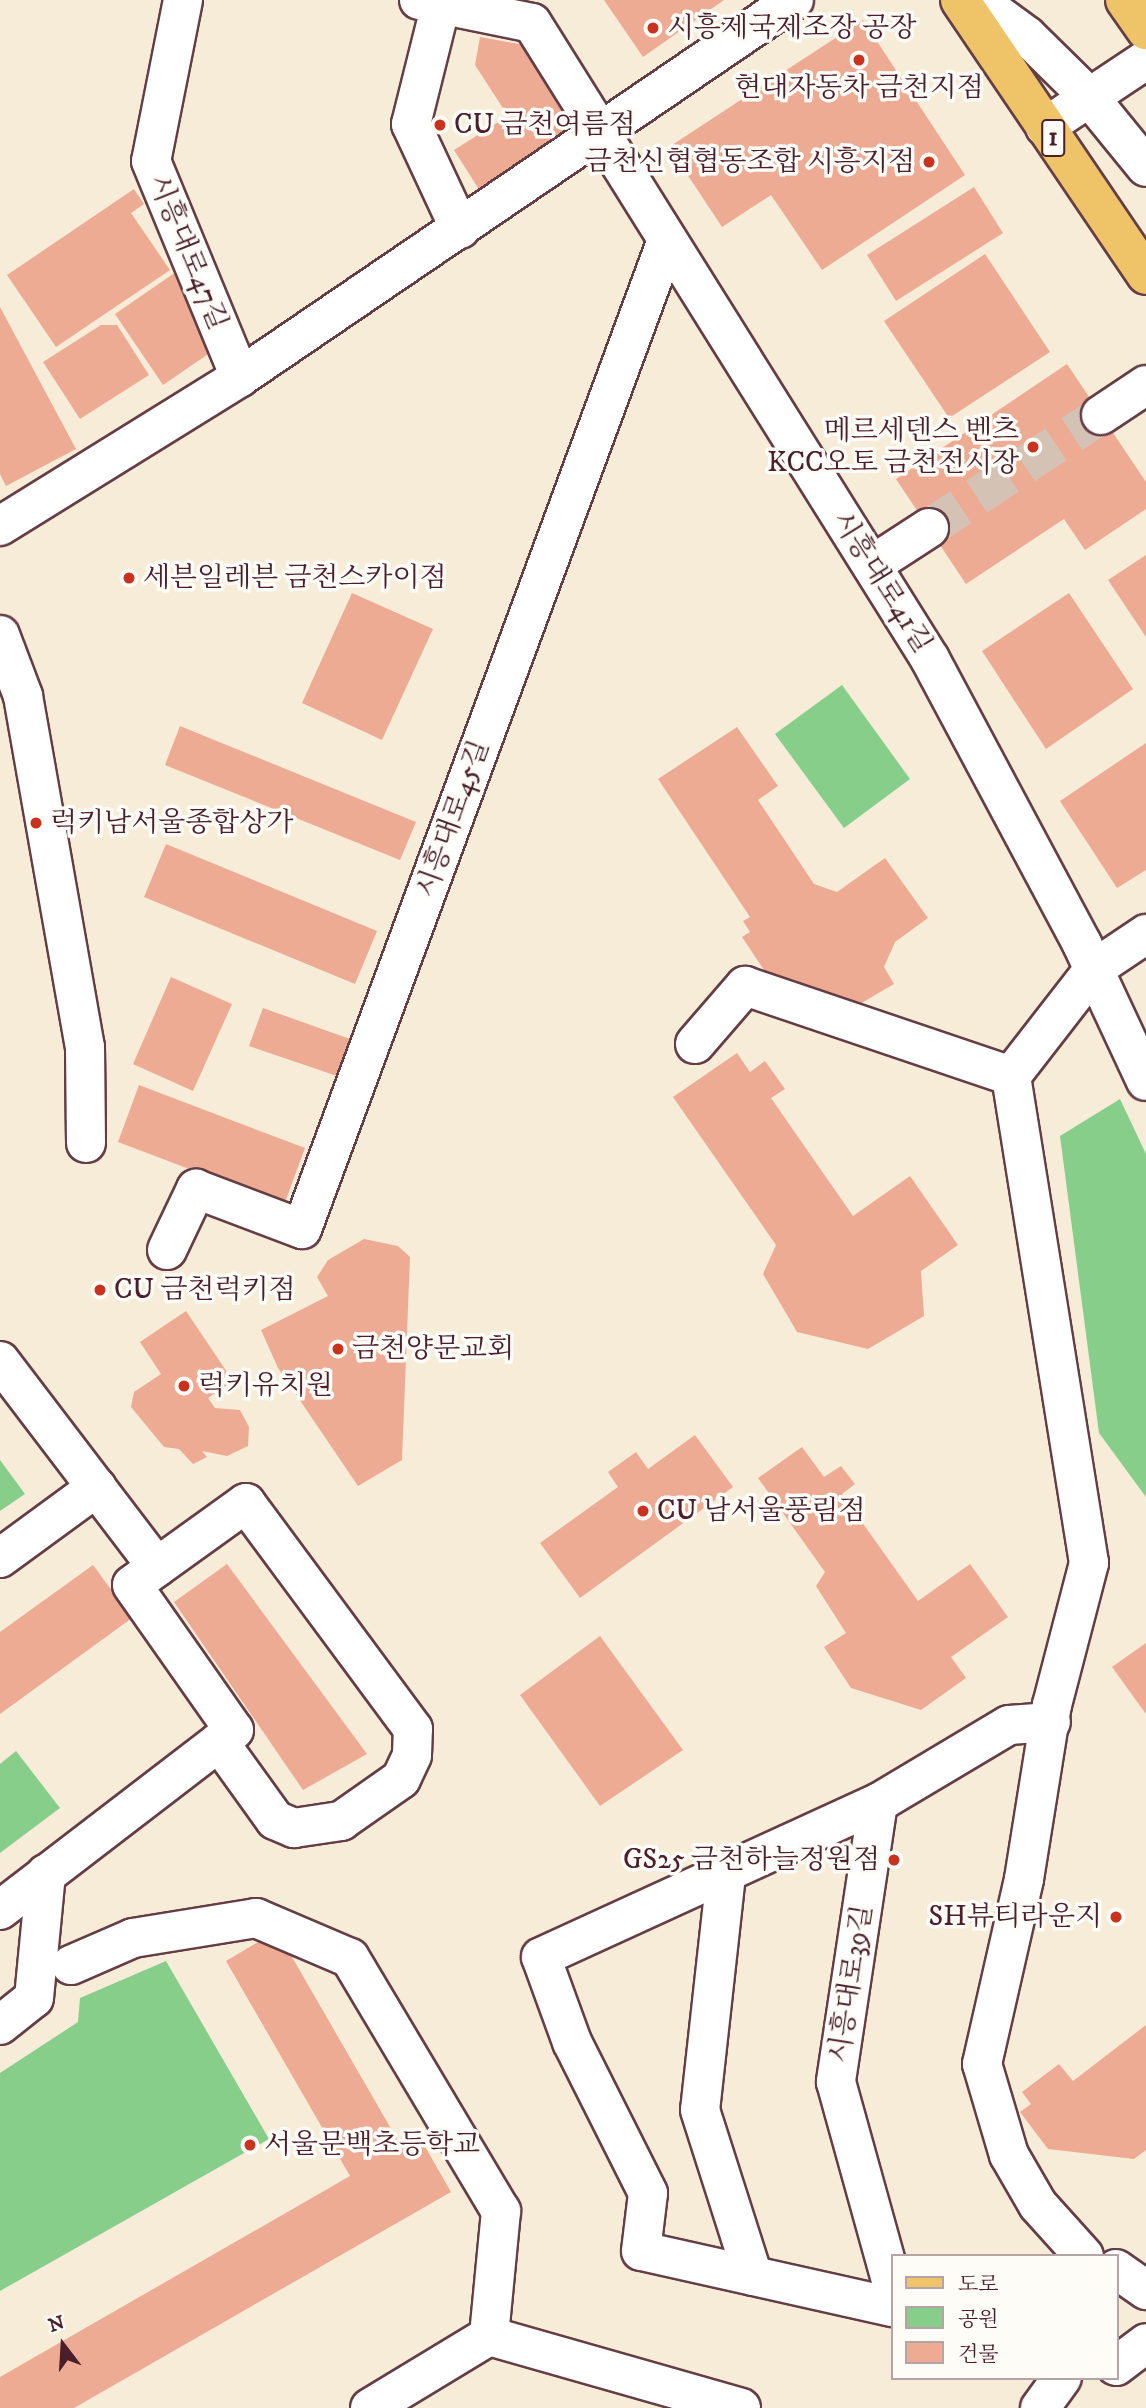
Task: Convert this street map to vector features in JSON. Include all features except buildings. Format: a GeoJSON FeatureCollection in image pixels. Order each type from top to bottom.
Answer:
{"type":"FeatureCollection","features":[{"type":"Feature","properties":{"kind":"main road","name":"1"},"geometry":{"type":"LineString","coordinates":[[960,0],[1146,275]]}},
{"type":"Feature","properties":{"kind":"main road"},"geometry":{"type":"LineString","coordinates":[[1125,0],[1146,30]]}},
{"type":"Feature","properties":{"kind":"street","name":"시흥대로47길"},"geometry":{"type":"LineString","coordinates":[[183,0],[151,161],[240,377]]}},
{"type":"Feature","properties":{"kind":"street"},"geometry":{"type":"LineString","coordinates":[[0,526],[240,377],[793,0]]}},
{"type":"Feature","properties":{"kind":"street"},"geometry":{"type":"LineString","coordinates":[[978,0],[1027,36],[1089,97],[1146,167]]}},
{"type":"Feature","properties":{"kind":"street"},"geometry":{"type":"LineString","coordinates":[[434,1],[411,124],[460,229]]}},
{"type":"Feature","properties":{"kind":"street","name":"시흥대로41길"},"geometry":{"type":"LineString","coordinates":[[434,1],[532,23],[930,659],[1094,969],[1146,1080]]}},
{"type":"Feature","properties":{"kind":"street"},"geometry":{"type":"LineString","coordinates":[[1045,127],[1146,60]]}},
{"type":"Feature","properties":{"kind":"street","name":"시흥대로45길"},"geometry":{"type":"LineString","coordinates":[[167,1250],[196,1189],[302,1229],[667,240]]}},
{"type":"Feature","properties":{"kind":"street"},"geometry":{"type":"LineString","coordinates":[[1101,415],[1146,385]]}},
{"type":"Feature","properties":{"kind":"street"},"geometry":{"type":"LineString","coordinates":[[872,565],[929,528]]}},
{"type":"Feature","properties":{"kind":"street"},"geometry":{"type":"LineString","coordinates":[[0,635],[23,696],[85,1047],[86,1143]]}},
{"type":"Feature","properties":{"kind":"street"},"geometry":{"type":"LineString","coordinates":[[1082,2254],[1038,2205],[1009,2155],[982,2064],[1051,1722],[1089,1563],[1011,1076],[1094,969],[1146,934]]}},
{"type":"Feature","properties":{"kind":"street"},"geometry":{"type":"LineString","coordinates":[[695,1044],[745,986],[1011,1076]]}},
{"type":"Feature","properties":{"kind":"street"},"geometry":{"type":"LineString","coordinates":[[0,1361],[157,1567]]}},
{"type":"Feature","properties":{"kind":"street"},"geometry":{"type":"LineString","coordinates":[[0,1558],[97,1487]]}},
{"type":"Feature","properties":{"kind":"street"},"geometry":{"type":"LineString","coordinates":[[0,1910],[234,1730],[132,1586],[246,1503],[413,1729],[415,1743],[401,1779],[363,1811],[294,1828],[275,1820],[219,1742]]}},
{"type":"Feature","properties":{"kind":"street"},"geometry":{"type":"LineString","coordinates":[[890,2307],[641,2251],[648,2193],[572,2042],[541,1956],[726,1875],[878,1803],[1009,1725],[1051,1722]]}},
{"type":"Feature","properties":{"kind":"street","name":"시흥대로39길"},"geometry":{"type":"LineString","coordinates":[[878,1803],[836,2082],[890,2277]]}},
{"type":"Feature","properties":{"kind":"street"},"geometry":{"type":"LineString","coordinates":[[0,2025],[34,1998],[46,1874]]}},
{"type":"Feature","properties":{"kind":"street"},"geometry":{"type":"LineString","coordinates":[[726,1875],[700,2110],[753,2276]]}},
{"type":"Feature","properties":{"kind":"street"},"geometry":{"type":"LineString","coordinates":[[71,1965],[133,1938],[256,1919],[350,1958],[501,2210],[489,2336]]}},
{"type":"Feature","properties":{"kind":"street"},"geometry":{"type":"LineString","coordinates":[[1118,2270],[1146,2290]]}},
{"type":"Feature","properties":{"kind":"street"},"geometry":{"type":"LineString","coordinates":[[370,2408],[489,2336],[741,2408]]}},
{"type":"Feature","properties":{"kind":"street"},"geometry":{"type":"LineString","coordinates":[[1118,2364],[1146,2343]]}},
{"type":"Feature","properties":{"kind":"street"},"geometry":{"type":"LineString","coordinates":[[1040,2408],[1061,2380]]}},
{"type":"Feature","properties":{"kind":"green space"},"geometry":{"type":"Polygon","coordinates":[[[842,685],[910,779],[844,828],[775,734],[842,685]]]}},
{"type":"Feature","properties":{"kind":"green space"},"geometry":{"type":"Polygon","coordinates":[[[1120,1099],[1146,1154],[1146,1497],[1099,1433],[1060,1136],[1120,1099]]]}},
{"type":"Feature","properties":{"kind":"green space"},"geometry":{"type":"Polygon","coordinates":[[[0,1460],[25,1494],[0,1511],[0,1460]]]}},
{"type":"Feature","properties":{"kind":"green space"},"geometry":{"type":"Polygon","coordinates":[[[16,1751],[60,1808],[0,1853],[0,1764],[16,1751]]]}},
{"type":"Feature","properties":{"kind":"green space"},"geometry":{"type":"Polygon","coordinates":[[[166,1961],[269,2139],[0,2291],[0,2073],[78,2022],[80,1998],[166,1961]]]}},
{"type":"Feature","properties":{"kind":"tunnel"},"geometry":{"type":"LineString","coordinates":[[929,528],[1101,415]]}},
{"type":"Feature","properties":{"kind":"place","name":"시흥제국제조장 공장"},"geometry":{"type":"Point","coordinates":[653,28]}},
{"type":"Feature","properties":{"kind":"place","name":"현대자동차 금천지점"},"geometry":{"type":"Point","coordinates":[859,60]}},
{"type":"Feature","properties":{"kind":"place","name":"CU 금천여름점"},"geometry":{"type":"Point","coordinates":[440,125]}},
{"type":"Feature","properties":{"kind":"place","name":"금천신협협동조합 시흥지점"},"geometry":{"type":"Point","coordinates":[929,162]}},
{"type":"Feature","properties":{"kind":"place","name":"메르세덴스 벤츠 KCC오토 금천전시장"},"geometry":{"type":"Point","coordinates":[1033,447]}},
{"type":"Feature","properties":{"kind":"place","name":"세븐일레븐 금천스카이점"},"geometry":{"type":"Point","coordinates":[129,578]}},
{"type":"Feature","properties":{"kind":"place","name":"럭키남서울종합상가"},"geometry":{"type":"Point","coordinates":[36,823]}},
{"type":"Feature","properties":{"kind":"place","name":"CU 금천럭키점"},"geometry":{"type":"Point","coordinates":[100,1290]}},
{"type":"Feature","properties":{"kind":"place","name":"금천양문교회"},"geometry":{"type":"Point","coordinates":[338,1349]}},
{"type":"Feature","properties":{"kind":"place","name":"럭키유치원"},"geometry":{"type":"Point","coordinates":[184,1386]}},
{"type":"Feature","properties":{"kind":"place","name":"CU 남서울풍림점"},"geometry":{"type":"Point","coordinates":[643,1511]}},
{"type":"Feature","properties":{"kind":"place","name":"GS25 금천하늘정원점"},"geometry":{"type":"Point","coordinates":[894,1860]}},
{"type":"Feature","properties":{"kind":"place","name":"SH뷰티라운지"},"geometry":{"type":"Point","coordinates":[1116,1917]}},
{"type":"Feature","properties":{"kind":"place","name":"서울문백초등학교"},"geometry":{"type":"Point","coordinates":[250,2145]}}]}
